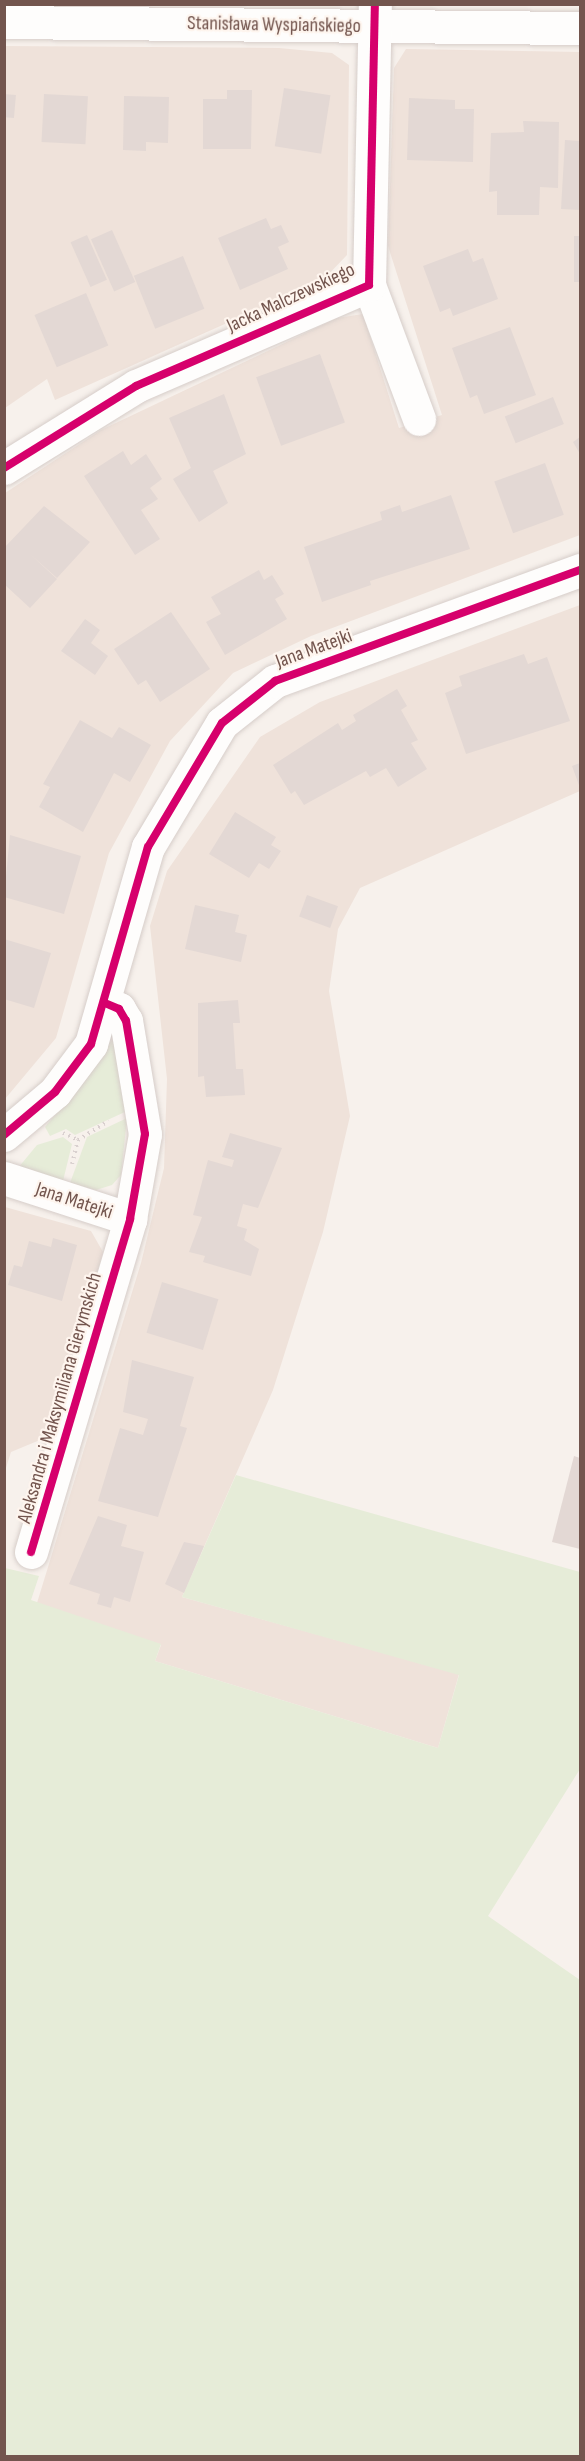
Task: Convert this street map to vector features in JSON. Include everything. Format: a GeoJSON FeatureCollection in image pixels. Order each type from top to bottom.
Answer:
{"type":"FeatureCollection","features":[{"type":"Feature","properties":{"kind":"street","name":"Stanisława Wyspiańskiego"},"geometry":{"type":"LineString","coordinates":[[4,21],[375,15],[580,28]]}},
{"type":"Feature","properties":{"kind":"street","name":"Jacka Malczewskiego"},"geometry":{"type":"LineString","coordinates":[[375,15],[369,285],[419,419]]}},
{"type":"Feature","properties":{"kind":"street","name":"Jacka Malczewskiego"},"geometry":{"type":"LineString","coordinates":[[4,468],[136,386],[369,285]]}},
{"type":"Feature","properties":{"kind":"street","name":"Jana Matejki"},"geometry":{"type":"LineString","coordinates":[[4,1135],[55,1092],[91,1044],[105,1003],[148,847],[222,723],[275,681],[580,570]]}},
{"type":"Feature","properties":{"kind":"street","name":"Jana Matejki"},"geometry":{"type":"LineString","coordinates":[[4,1178],[130,1219],[145,1134],[126,1021],[119,1009],[105,1003]]}},
{"type":"Feature","properties":{"kind":"street","name":"Aleksandra i Maksymiliana Gierymskich"},"geometry":{"type":"LineString","coordinates":[[31,1552],[130,1219]]}},
{"type":"Feature","properties":{"kind":"path"},"geometry":{"type":"LineString","coordinates":[[70,1171],[78,1140],[118,1118]]}},
{"type":"Feature","properties":{"kind":"shaded area"},"geometry":{"type":"Polygon","coordinates":[[[5,46],[279,48],[332,53],[349,65],[347,255],[323,280],[55,400],[47,379],[5,408],[5,46]]]}},
{"type":"Feature","properties":{"kind":"shaded area"},"geometry":{"type":"Polygon","coordinates":[[[406,49],[580,52],[580,535],[311,636],[233,673],[170,741],[109,853],[56,1038],[5,1099],[5,493],[101,430],[337,318],[363,314],[399,428],[442,415],[388,246],[394,68],[406,49]]]}},
{"type":"Feature","properties":{"kind":"shaded area"},"geometry":{"type":"Polygon","coordinates":[[[580,605],[580,791],[360,888],[338,929],[329,991],[350,1116],[323,1232],[273,1390],[182,1597],[459,1674],[438,1748],[155,1661],[161,1645],[37,1603],[141,1263],[164,1168],[167,1079],[150,926],[167,871],[260,737],[320,702],[580,605]]]}},
{"type":"Feature","properties":{"kind":"shaded area"},"geometry":{"type":"Polygon","coordinates":[[[5,1207],[91,1231],[103,1252],[52,1435],[11,1452],[5,1471],[5,1207]]]}},
{"type":"Feature","properties":{"kind":"green space"},"geometry":{"type":"Polygon","coordinates":[[[115,1040],[127,1111],[75,1135],[66,1129],[50,1136],[45,1127],[91,1072],[105,1044],[115,1040]]]}},
{"type":"Feature","properties":{"kind":"green space"},"geometry":{"type":"Polygon","coordinates":[[[127,1118],[121,1175],[112,1185],[96,1190],[70,1183],[87,1137],[127,1118]]]}},
{"type":"Feature","properties":{"kind":"green space"},"geometry":{"type":"Polygon","coordinates":[[[63,1137],[72,1144],[63,1181],[18,1168],[37,1145],[63,1137]]]}},
{"type":"Feature","properties":{"kind":"green space"},"geometry":{"type":"Polygon","coordinates":[[[236,1475],[580,1572],[580,1769],[488,1916],[580,1980],[580,2456],[5,2456],[5,1568],[39,1576],[31,1600],[161,1644],[155,1661],[438,1748],[459,1675],[182,1597],[236,1475]]]}},
{"type":"Feature","properties":{"kind":"building"},"geometry":{"type":"Polygon","coordinates":[[[284,88],[330,95],[321,154],[275,146],[284,88]]]}},
{"type":"Feature","properties":{"kind":"building"},"geometry":{"type":"Polygon","coordinates":[[[227,90],[252,90],[251,149],[203,149],[203,99],[227,99],[227,90]]]}},
{"type":"Feature","properties":{"kind":"building"},"geometry":{"type":"Polygon","coordinates":[[[4,94],[16,95],[14,118],[4,117],[4,94]]]}},
{"type":"Feature","properties":{"kind":"building"},"geometry":{"type":"Polygon","coordinates":[[[44,94],[88,96],[85,144],[41,142],[44,94]]]}},
{"type":"Feature","properties":{"kind":"building"},"geometry":{"type":"Polygon","coordinates":[[[124,96],[169,97],[168,143],[146,142],[146,151],[123,150],[124,96]]]}},
{"type":"Feature","properties":{"kind":"building"},"geometry":{"type":"Polygon","coordinates":[[[409,98],[455,100],[455,109],[474,109],[473,162],[407,160],[409,98]]]}},
{"type":"Feature","properties":{"kind":"building"},"geometry":{"type":"Polygon","coordinates":[[[523,121],[559,122],[558,188],[540,187],[539,215],[497,215],[497,191],[489,192],[491,133],[524,132],[523,121]]]}},
{"type":"Feature","properties":{"kind":"building"},"geometry":{"type":"Polygon","coordinates":[[[565,140],[580,141],[580,210],[561,209],[565,140]]]}},
{"type":"Feature","properties":{"kind":"building"},"geometry":{"type":"Polygon","coordinates":[[[266,218],[271,229],[281,225],[289,242],[278,247],[288,269],[240,290],[218,238],[266,218]]]}},
{"type":"Feature","properties":{"kind":"building"},"geometry":{"type":"Polygon","coordinates":[[[112,230],[135,282],[114,291],[91,239],[112,230]]]}},
{"type":"Feature","properties":{"kind":"building"},"geometry":{"type":"Polygon","coordinates":[[[87,235],[107,280],[90,287],[71,242],[87,235]]]}},
{"type":"Feature","properties":{"kind":"building"},"geometry":{"type":"Polygon","coordinates":[[[574,236],[580,236],[580,282],[574,282],[574,236]]]}},
{"type":"Feature","properties":{"kind":"building"},"geometry":{"type":"Polygon","coordinates":[[[468,249],[473,262],[483,258],[498,299],[453,316],[450,308],[440,312],[423,266],[468,249]]]}},
{"type":"Feature","properties":{"kind":"building"},"geometry":{"type":"Polygon","coordinates":[[[183,256],[204,309],[155,329],[134,276],[183,256]]]}},
{"type":"Feature","properties":{"kind":"building"},"geometry":{"type":"Polygon","coordinates":[[[86,293],[108,345],[57,367],[34,315],[86,293]]]}},
{"type":"Feature","properties":{"kind":"building"},"geometry":{"type":"Polygon","coordinates":[[[510,327],[536,395],[484,414],[477,395],[470,398],[452,348],[510,327]]]}},
{"type":"Feature","properties":{"kind":"building"},"geometry":{"type":"Polygon","coordinates":[[[320,354],[345,423],[281,446],[256,377],[320,354]]]}},
{"type":"Feature","properties":{"kind":"building"},"geometry":{"type":"Polygon","coordinates":[[[224,394],[246,454],[213,471],[228,503],[199,522],[173,479],[191,468],[169,418],[224,394]]]}},
{"type":"Feature","properties":{"kind":"building"},"geometry":{"type":"Polygon","coordinates":[[[553,397],[564,424],[516,443],[505,416],[553,397]]]}},
{"type":"Feature","properties":{"kind":"building"},"geometry":{"type":"Polygon","coordinates":[[[580,437],[580,454],[573,442],[580,437]]]}},
{"type":"Feature","properties":{"kind":"building"},"geometry":{"type":"Polygon","coordinates":[[[123,451],[131,465],[146,454],[162,479],[150,488],[158,499],[141,510],[160,539],[135,555],[84,476],[123,451]]]}},
{"type":"Feature","properties":{"kind":"building"},"geometry":{"type":"Polygon","coordinates":[[[545,463],[564,515],[513,533],[494,481],[545,463]]]}},
{"type":"Feature","properties":{"kind":"building"},"geometry":{"type":"Polygon","coordinates":[[[451,495],[470,549],[370,581],[371,585],[322,602],[304,547],[382,520],[380,512],[400,505],[402,512],[451,495]]]}},
{"type":"Feature","properties":{"kind":"building"},"geometry":{"type":"Polygon","coordinates":[[[44,506],[90,542],[57,578],[30,554],[57,579],[30,608],[4,584],[4,548],[44,506]]]}},
{"type":"Feature","properties":{"kind":"building"},"geometry":{"type":"Polygon","coordinates":[[[259,570],[264,580],[272,575],[284,594],[275,599],[287,619],[225,655],[206,622],[221,614],[211,597],[259,570]]]}},
{"type":"Feature","properties":{"kind":"building"},"geometry":{"type":"Polygon","coordinates":[[[171,612],[210,669],[160,702],[146,680],[138,685],[114,649],[171,612]]]}},
{"type":"Feature","properties":{"kind":"building"},"geometry":{"type":"Polygon","coordinates":[[[85,619],[100,630],[91,643],[108,656],[95,675],[61,651],[85,619]]]}},
{"type":"Feature","properties":{"kind":"building"},"geometry":{"type":"Polygon","coordinates":[[[524,654],[528,664],[547,657],[570,721],[466,754],[445,693],[462,686],[459,676],[524,654]]]}},
{"type":"Feature","properties":{"kind":"building"},"geometry":{"type":"Polygon","coordinates":[[[397,689],[407,706],[401,710],[418,740],[411,743],[427,769],[398,787],[386,768],[370,777],[366,771],[304,805],[295,791],[291,794],[273,765],[338,723],[342,730],[356,721],[353,715],[397,689]]]}},
{"type":"Feature","properties":{"kind":"building"},"geometry":{"type":"Polygon","coordinates":[[[80,720],[112,738],[119,727],[151,745],[130,782],[114,773],[83,832],[39,807],[50,787],[43,784],[80,720]]]}},
{"type":"Feature","properties":{"kind":"building"},"geometry":{"type":"Polygon","coordinates":[[[580,763],[580,788],[572,766],[580,763]]]}},
{"type":"Feature","properties":{"kind":"building"},"geometry":{"type":"Polygon","coordinates":[[[235,812],[276,837],[271,845],[281,851],[269,869],[259,863],[249,878],[209,854],[235,812]]]}},
{"type":"Feature","properties":{"kind":"building"},"geometry":{"type":"Polygon","coordinates":[[[10,835],[81,856],[64,914],[4,897],[10,835]]]}},
{"type":"Feature","properties":{"kind":"building"},"geometry":{"type":"Polygon","coordinates":[[[307,895],[338,906],[330,928],[299,917],[307,895]]]}},
{"type":"Feature","properties":{"kind":"building"},"geometry":{"type":"Polygon","coordinates":[[[195,905],[239,915],[235,932],[247,935],[241,962],[185,949],[195,905]]]}},
{"type":"Feature","properties":{"kind":"building"},"geometry":{"type":"Polygon","coordinates":[[[4,939],[51,953],[34,1008],[4,999],[4,939]]]}},
{"type":"Feature","properties":{"kind":"building"},"geometry":{"type":"Polygon","coordinates":[[[238,1000],[240,1023],[233,1023],[236,1069],[243,1069],[245,1095],[206,1097],[204,1076],[198,1077],[198,1003],[238,1000]]]}},
{"type":"Feature","properties":{"kind":"building"},"geometry":{"type":"Polygon","coordinates":[[[230,1133],[282,1148],[258,1208],[243,1204],[237,1226],[247,1229],[244,1240],[259,1249],[251,1276],[203,1262],[205,1256],[189,1252],[202,1217],[193,1215],[208,1160],[232,1167],[234,1160],[222,1157],[230,1133]]]}},
{"type":"Feature","properties":{"kind":"building"},"geometry":{"type":"Polygon","coordinates":[[[53,1238],[77,1245],[62,1301],[8,1285],[14,1265],[22,1267],[29,1241],[51,1247],[53,1238]]]}},
{"type":"Feature","properties":{"kind":"building"},"geometry":{"type":"Polygon","coordinates":[[[162,1282],[218,1299],[203,1350],[147,1333],[162,1282]]]}},
{"type":"Feature","properties":{"kind":"building"},"geometry":{"type":"Polygon","coordinates":[[[132,1360],[194,1377],[180,1426],[187,1428],[158,1517],[98,1501],[120,1428],[143,1435],[148,1419],[123,1412],[132,1360]]]}},
{"type":"Feature","properties":{"kind":"building"},"geometry":{"type":"Polygon","coordinates":[[[574,1456],[580,1458],[580,1549],[552,1542],[574,1456]]]}},
{"type":"Feature","properties":{"kind":"building"},"geometry":{"type":"Polygon","coordinates":[[[98,1516],[127,1525],[121,1546],[144,1552],[130,1602],[114,1597],[111,1608],[97,1604],[100,1594],[69,1584],[98,1516]]]}},
{"type":"Feature","properties":{"kind":"building"},"geometry":{"type":"Polygon","coordinates":[[[184,1542],[204,1546],[184,1593],[165,1584],[184,1542]]]}},
{"type":"Feature","properties":{"kind":"cycle path"},"geometry":{"type":"LineString","coordinates":[[4,468],[136,386],[369,285],[375,4]]}},
{"type":"Feature","properties":{"kind":"cycle path"},"geometry":{"type":"LineString","coordinates":[[4,1135],[55,1092],[91,1044],[148,847],[222,723],[275,681],[580,570]]}},
{"type":"Feature","properties":{"kind":"cycle path"},"geometry":{"type":"LineString","coordinates":[[31,1552],[130,1219],[145,1134],[126,1021],[119,1009],[105,1003]]}}]}
